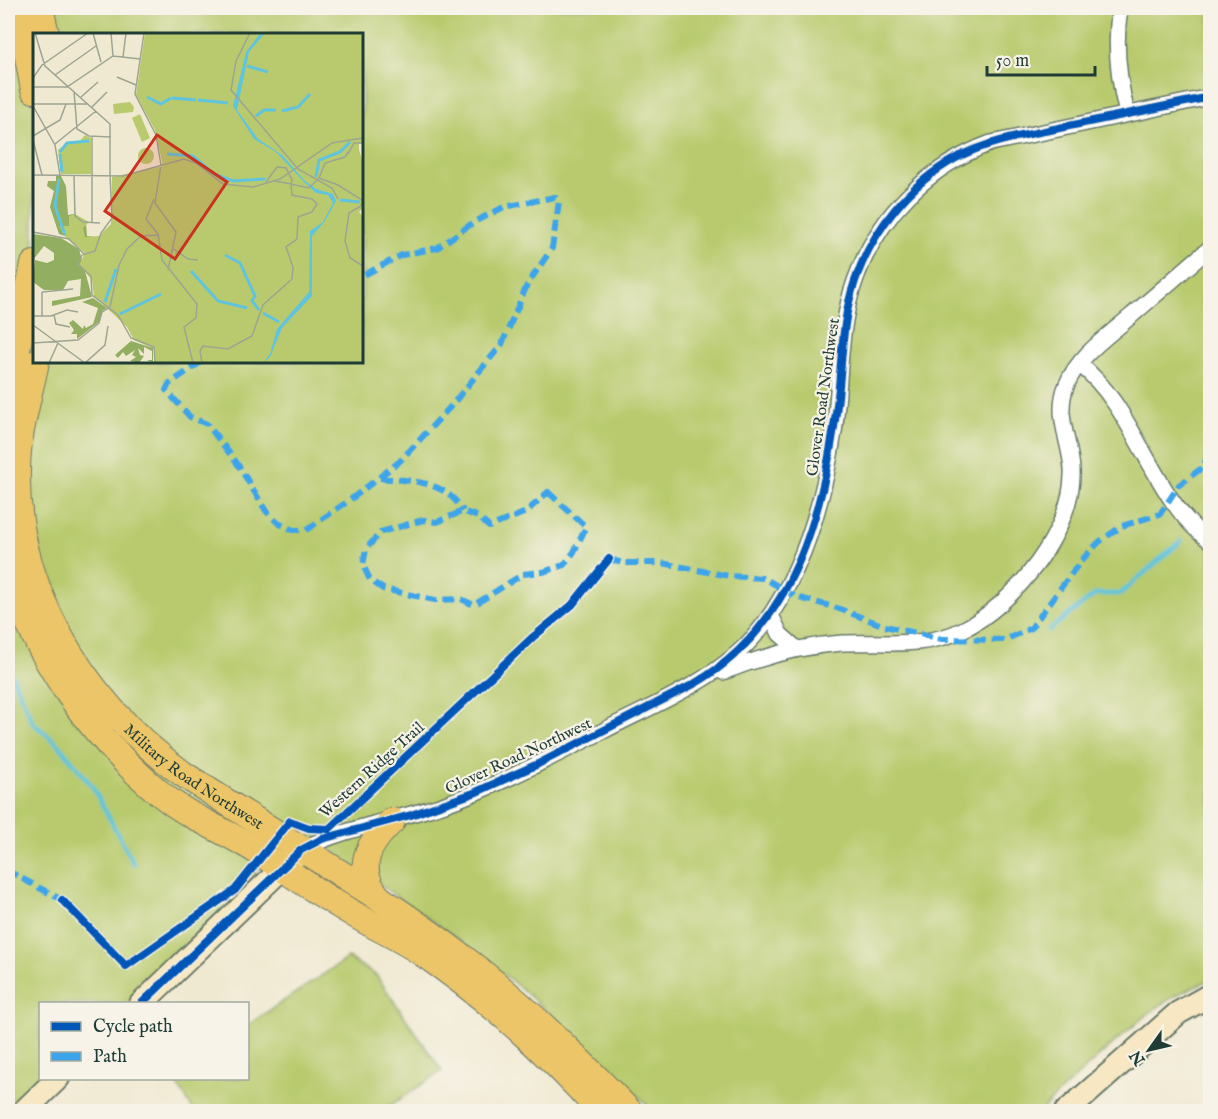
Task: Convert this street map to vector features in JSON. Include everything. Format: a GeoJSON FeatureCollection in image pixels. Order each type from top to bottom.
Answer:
{"type":"FeatureCollection","features":[{"type":"Feature","properties":{"kind":"main road"},"geometry":{"type":"LineString","coordinates":[[19,8],[33,85]]}},
{"type":"Feature","properties":{"kind":"main road"},"geometry":{"type":"LineString","coordinates":[[40,8],[46,33]]}},
{"type":"Feature","properties":{"kind":"main road"},"geometry":{"type":"LineString","coordinates":[[8,394],[33,269]]}},
{"type":"Feature","properties":{"kind":"main road","name":"Military Road Northwest"},"geometry":{"type":"LineString","coordinates":[[36,363],[22,423],[18,453],[21,521],[35,582],[64,646],[116,717],[158,756],[301,850],[378,897],[492,981],[578,1059],[630,1112]]}},
{"type":"Feature","properties":{"kind":"main road","name":"Military Road Northwest"},"geometry":{"type":"LineString","coordinates":[[8,566],[30,629],[69,693],[98,731],[135,771],[164,796],[348,912],[424,954],[518,1029],[601,1112]]}},
{"type":"Feature","properties":{"kind":"main road"},"geometry":{"type":"LineString","coordinates":[[378,897],[368,881],[367,852],[375,837],[392,821]]}},
{"type":"Feature","properties":{"kind":"street"},"geometry":{"type":"LineString","coordinates":[[1120,8],[1116,27],[1117,64],[1126,114]]}},
{"type":"Feature","properties":{"kind":"street","name":"Glover Road Northwest"},"geometry":{"type":"LineString","coordinates":[[301,850],[322,839],[392,821],[463,798],[514,776],[704,678],[746,646],[771,615],[796,567],[824,484],[834,431],[845,327],[855,281],[889,218],[930,176],[976,148],[1022,135],[1210,97]]}},
{"type":"Feature","properties":{"kind":"street"},"geometry":{"type":"LineString","coordinates":[[704,678],[754,660],[797,649],[836,644],[910,643],[942,639],[975,624],[1007,598],[1054,537],[1067,506],[1072,469],[1062,406],[1067,384],[1079,363],[1210,248]]}},
{"type":"Feature","properties":{"kind":"street"},"geometry":{"type":"LineString","coordinates":[[1079,363],[1106,391],[1182,512],[1210,542]]}},
{"type":"Feature","properties":{"kind":"street"},"geometry":{"type":"LineString","coordinates":[[771,615],[780,634],[797,649]]}},
{"type":"Feature","properties":{"kind":"street"},"geometry":{"type":"LineString","coordinates":[[143,1002],[301,850]]}},
{"type":"Feature","properties":{"kind":"street"},"geometry":{"type":"LineString","coordinates":[[1066,1112],[1178,1013],[1210,995]]}},
{"type":"Feature","properties":{"kind":"street"},"geometry":{"type":"LineString","coordinates":[[23,1112],[56,1080]]}},
{"type":"Feature","properties":{"kind":"green space"},"geometry":{"type":"Polygon","coordinates":[[[8,8],[1210,8],[1210,980],[1177,995],[1150,1013],[1041,1111],[653,1111],[573,1034],[510,979],[344,859],[298,822],[230,903],[169,959],[128,1002],[39,1002],[39,1080],[47,1080],[13,1111],[8,1111],[8,8]]]}},
{"type":"Feature","properties":{"kind":"green space"},"geometry":{"type":"Polygon","coordinates":[[[348,958],[376,975],[442,1071],[382,1111],[194,1111],[180,1089],[177,1080],[249,1080],[249,1024],[348,958]]]}},
{"type":"Feature","properties":{"kind":"waterway"},"geometry":{"type":"LineString","coordinates":[[1049,630],[1096,594],[1120,594],[1181,541]]}},
{"type":"Feature","properties":{"kind":"waterway"},"geometry":{"type":"LineString","coordinates":[[8,666],[33,723],[59,745],[92,786],[134,864]]}},
{"type":"Feature","properties":{"kind":"marked path"},"geometry":{"type":"LineString","coordinates":[[200,363],[169,384],[166,390],[190,417],[207,424],[237,463],[266,511],[278,523],[293,530],[306,530],[350,500],[400,461],[451,406],[502,344],[527,285],[552,248],[559,202],[555,197],[504,207],[474,222],[437,248],[402,255],[363,275]]}},
{"type":"Feature","properties":{"kind":"marked path"},"geometry":{"type":"LineString","coordinates":[[609,559],[623,563],[662,563],[729,576],[764,578],[796,597],[834,607],[885,626],[942,639],[1005,640],[1031,628],[1080,562],[1099,542],[1122,526],[1160,514],[1179,485],[1203,467],[1210,451]]}},
{"type":"Feature","properties":{"kind":"marked path"},"geometry":{"type":"LineString","coordinates":[[380,478],[427,484],[447,493],[463,511]]}},
{"type":"Feature","properties":{"kind":"marked path"},"geometry":{"type":"LineString","coordinates":[[548,492],[586,527],[574,552],[564,565],[543,572],[523,574],[474,605],[461,599],[435,600],[383,589],[370,580],[363,565],[366,549],[381,532],[423,520],[437,522],[463,511],[478,517],[489,527],[526,512],[548,492]]}},
{"type":"Feature","properties":{"kind":"marked path"},"geometry":{"type":"LineString","coordinates":[[8,873],[8,871],[62,900]]}},
{"type":"Feature","properties":{"kind":"cycle path"},"geometry":{"type":"LineString","coordinates":[[143,1002],[301,850],[322,839],[411,815],[474,793],[538,764],[694,684],[729,660],[758,630],[781,597],[814,521],[832,439],[845,324],[855,281],[862,262],[882,227],[894,210],[923,181],[956,158],[995,142],[1210,97]]}},
{"type":"Feature","properties":{"kind":"cycle path","name":"Western Ridge Trail"},"geometry":{"type":"LineString","coordinates":[[62,900],[126,966],[235,890],[290,821],[309,828],[329,829],[533,637],[572,605],[609,559]]}}]}
